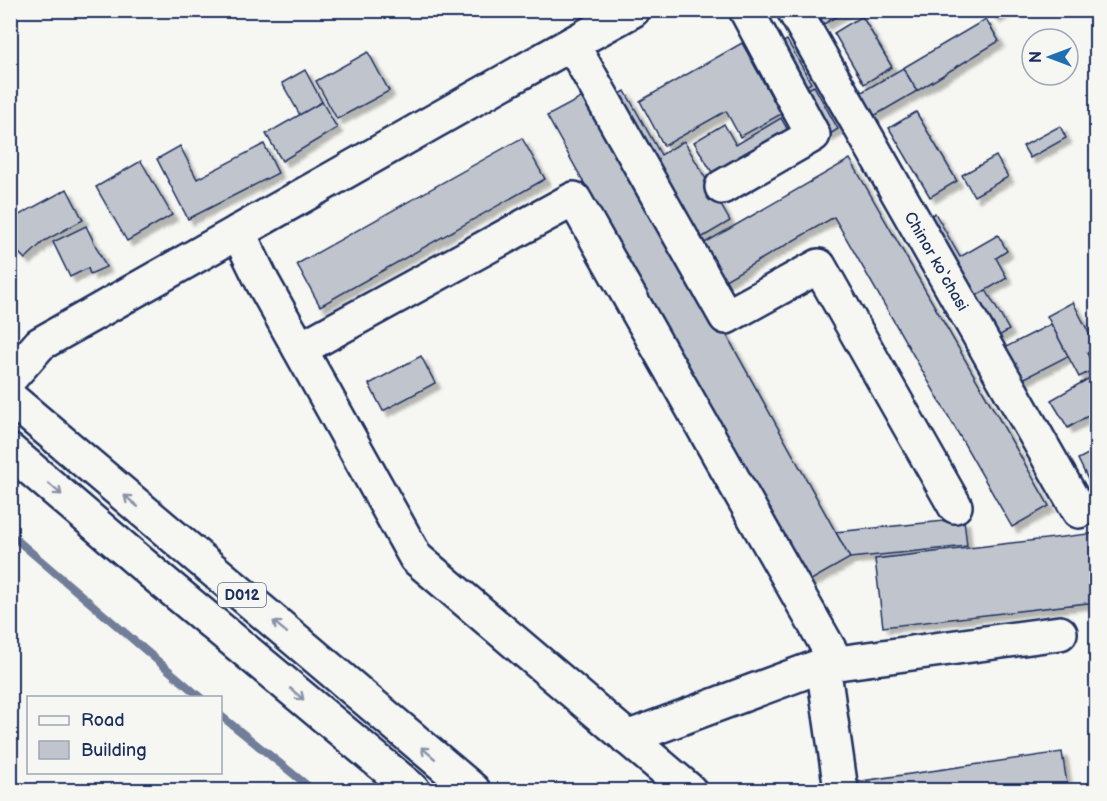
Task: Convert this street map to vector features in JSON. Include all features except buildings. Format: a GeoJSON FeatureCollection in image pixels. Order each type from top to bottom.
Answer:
{"type":"FeatureCollection","features":[{"type":"Feature","properties":{"kind":"main road"},"geometry":{"type":"LineString","coordinates":[[10,378],[40,344],[633,10]]}},
{"type":"Feature","properties":{"kind":"main road"},"geometry":{"type":"LineString","coordinates":[[722,188],[813,135],[746,10]]}},
{"type":"Feature","properties":{"kind":"main road","name":"Chinor ko‘chasi"},"geometry":{"type":"LineString","coordinates":[[794,10],[1079,511]]}},
{"type":"Feature","properties":{"kind":"main road"},"geometry":{"type":"LineString","coordinates":[[572,45],[726,317],[819,266],[955,506]]}},
{"type":"Feature","properties":{"kind":"main road"},"geometry":{"type":"LineString","coordinates":[[300,349],[574,199],[830,664],[841,790]]}},
{"type":"Feature","properties":{"kind":"main road"},"geometry":{"type":"LineString","coordinates":[[238,232],[263,284],[416,558],[689,790]]}},
{"type":"Feature","properties":{"kind":"main road","name":"D012"},"geometry":{"type":"LineString","coordinates":[[10,398],[473,790]]}},
{"type":"Feature","properties":{"kind":"main road","name":"D012"},"geometry":{"type":"LineString","coordinates":[[10,451],[413,790]]}},
{"type":"Feature","properties":{"kind":"main road"},"geometry":{"type":"LineString","coordinates":[[627,738],[830,664],[1060,633]]}},
{"type":"Feature","properties":{"kind":"waterway"},"geometry":{"type":"LineString","coordinates":[[10,534],[199,696]]}},
{"type":"Feature","properties":{"kind":"waterway"},"geometry":{"type":"LineString","coordinates":[[222,717],[313,790]]}}]}
